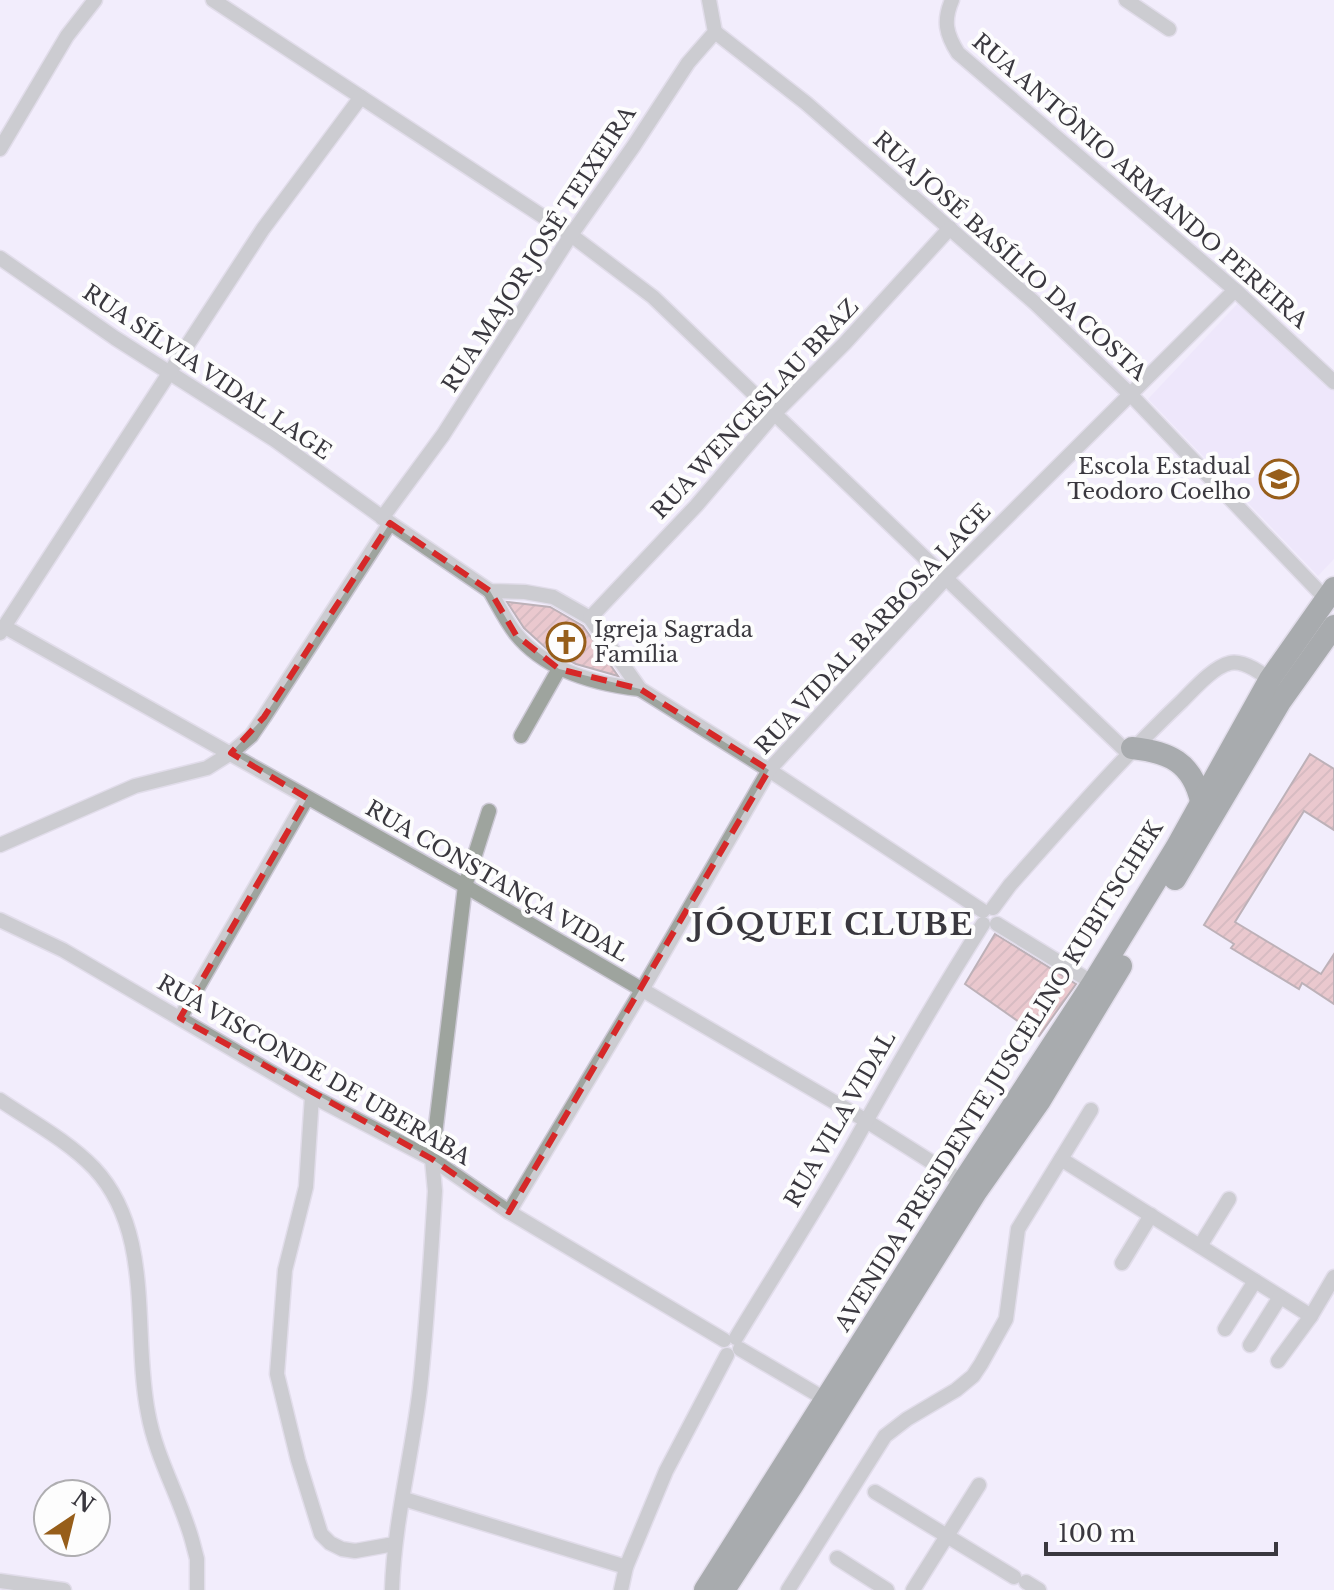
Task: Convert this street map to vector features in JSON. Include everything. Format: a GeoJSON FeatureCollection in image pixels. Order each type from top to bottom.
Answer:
{"type":"FeatureCollection","features":[{"type":"Feature","properties":{"kind":"highway","name":"AVENIDA PRESIDENTE JUSCELINO KUBITSCHEK"},"geometry":{"type":"LineString","coordinates":[[705,1590],[1093,983],[1160,874],[1270,679],[1330,594]]}},
{"type":"Feature","properties":{"kind":"highway","name":"AVENIDA PRESIDENTE JUSCELINO KUBITSCHEK"},"geometry":{"type":"LineString","coordinates":[[724,1590],[976,1192],[1039,1102],[1280,702],[1334,626]]}},
{"type":"Feature","properties":{"kind":"highway"},"geometry":{"type":"LineString","coordinates":[[1270,679],[1284,680],[1298,676]]}},
{"type":"Feature","properties":{"kind":"highway"},"geometry":{"type":"LineString","coordinates":[[1130,751],[1164,753],[1184,766],[1198,786],[1201,801]]}},
{"type":"Feature","properties":{"kind":"street"},"geometry":{"type":"LineString","coordinates":[[0,149],[67,36],[95,0]]}},
{"type":"Feature","properties":{"kind":"street"},"geometry":{"type":"LineString","coordinates":[[213,0],[571,235],[653,297],[1130,751]]}},
{"type":"Feature","properties":{"kind":"street"},"geometry":{"type":"LineString","coordinates":[[709,0],[715,32]]}},
{"type":"Feature","properties":{"kind":"street","name":"RUA ANTÔNIO ARMANDO PEREIRA"},"geometry":{"type":"LineString","coordinates":[[952,0],[945,19],[947,35],[958,53],[1235,290],[1334,382]]}},
{"type":"Feature","properties":{"kind":"street"},"geometry":{"type":"LineString","coordinates":[[1126,0],[1169,29]]}},
{"type":"Feature","properties":{"kind":"street","name":"RUA JOSÉ BASÍLIO DA COSTA"},"geometry":{"type":"LineString","coordinates":[[715,32],[806,103],[1035,303],[1330,594]]}},
{"type":"Feature","properties":{"kind":"street","name":"RUA MAJOR JOSÉ TEIXEIRA"},"geometry":{"type":"LineString","coordinates":[[0,845],[135,786],[207,768],[251,736],[386,520],[571,235],[694,55],[715,32]]}},
{"type":"Feature","properties":{"kind":"street"},"geometry":{"type":"LineString","coordinates":[[2,630],[263,229],[361,97]]}},
{"type":"Feature","properties":{"kind":"street","name":"RUA WENCESLAU BRAZ"},"geometry":{"type":"LineString","coordinates":[[590,618],[696,506],[775,413],[845,343],[950,228]]}},
{"type":"Feature","properties":{"kind":"street","name":"RUA SÍLVIA VIDAL LAGE"},"geometry":{"type":"LineString","coordinates":[[0,258],[275,440],[490,591]]}},
{"type":"Feature","properties":{"kind":"street","name":"RUA VIDAL BARBOSA LAGE"},"geometry":{"type":"LineString","coordinates":[[509,1212],[769,770],[947,577],[1235,290]]}},
{"type":"Feature","properties":{"kind":"street"},"geometry":{"type":"LineString","coordinates":[[490,591],[553,597],[590,618],[640,689]]}},
{"type":"Feature","properties":{"kind":"street"},"geometry":{"type":"LineString","coordinates":[[490,591],[516,635],[559,669],[585,678],[640,689],[1093,983]]}},
{"type":"Feature","properties":{"kind":"street","name":"RUA CONSTANÇA VIDAL"},"geometry":{"type":"LineString","coordinates":[[2,630],[231,753],[465,886],[865,1120],[963,1182]]}},
{"type":"Feature","properties":{"kind":"street","name":"RUA VILA VIDAL"},"geometry":{"type":"LineString","coordinates":[[621,1590],[626,1567],[666,1471],[732,1345],[850,1150],[945,984],[1010,885],[1130,751],[1198,686],[1228,663],[1245,666],[1270,679]]}},
{"type":"Feature","properties":{"kind":"street"},"geometry":{"type":"LineString","coordinates":[[521,736],[559,669]]}},
{"type":"Feature","properties":{"kind":"street"},"geometry":{"type":"LineString","coordinates":[[1270,679],[1277,689],[1280,702]]}},
{"type":"Feature","properties":{"kind":"street"},"geometry":{"type":"LineString","coordinates":[[180,1018],[307,798]]}},
{"type":"Feature","properties":{"kind":"street"},"geometry":{"type":"LineString","coordinates":[[392,1590],[394,1544],[404,1499],[420,1388],[435,1191],[432,1159],[465,886],[489,811]]}},
{"type":"Feature","properties":{"kind":"street","name":"RUA VISCONDE DE UBERABA"},"geometry":{"type":"LineString","coordinates":[[0,920],[63,950],[312,1096],[432,1159],[509,1212],[825,1399]]}},
{"type":"Feature","properties":{"kind":"street"},"geometry":{"type":"LineString","coordinates":[[312,1096],[306,1187],[285,1270],[277,1374],[298,1460],[321,1534],[342,1549],[355,1551],[394,1544]]}},
{"type":"Feature","properties":{"kind":"street"},"geometry":{"type":"LineString","coordinates":[[0,1100],[76,1152],[93,1168],[109,1187],[132,1239],[148,1417],[189,1530],[197,1559],[197,1590]]}},
{"type":"Feature","properties":{"kind":"street"},"geometry":{"type":"LineString","coordinates":[[788,1590],[885,1436],[956,1390],[973,1376],[981,1364],[1006,1319],[1018,1229],[1091,1110]]}},
{"type":"Feature","properties":{"kind":"street"},"geometry":{"type":"LineString","coordinates":[[1061,1159],[1311,1316]]}},
{"type":"Feature","properties":{"kind":"street"},"geometry":{"type":"LineString","coordinates":[[1200,1246],[1229,1199]]}},
{"type":"Feature","properties":{"kind":"street"},"geometry":{"type":"LineString","coordinates":[[1122,1263],[1151,1215]]}},
{"type":"Feature","properties":{"kind":"street"},"geometry":{"type":"LineString","coordinates":[[1278,1361],[1311,1316],[1334,1277]]}},
{"type":"Feature","properties":{"kind":"street"},"geometry":{"type":"LineString","coordinates":[[1225,1329],[1255,1281]]}},
{"type":"Feature","properties":{"kind":"street"},"geometry":{"type":"LineString","coordinates":[[1250,1345],[1280,1297]]}},
{"type":"Feature","properties":{"kind":"street"},"geometry":{"type":"LineString","coordinates":[[913,1590],[979,1485]]}},
{"type":"Feature","properties":{"kind":"street"},"geometry":{"type":"LineString","coordinates":[[875,1492],[1026,1583]]}},
{"type":"Feature","properties":{"kind":"street"},"geometry":{"type":"LineString","coordinates":[[404,1499],[626,1567]]}},
{"type":"Feature","properties":{"kind":"street"},"geometry":{"type":"LineString","coordinates":[[837,1558],[887,1590]]}},
{"type":"Feature","properties":{"kind":"street"},"geometry":{"type":"LineString","coordinates":[[0,1581],[64,1590]]}},
{"type":"Feature","properties":{"kind":"highlighted area"},"geometry":{"type":"Polygon","coordinates":[[[390,523],[490,591],[516,635],[559,669],[640,689],[769,770],[509,1212],[432,1159],[180,1018],[307,798],[231,753],[264,717],[390,523]]]}},
{"type":"Feature","properties":{"kind":"shaded area","name":"Escola Estadual Teodoro Coelho"},"geometry":{"type":"Polygon","coordinates":[[[1240,301],[1334,387],[1334,559],[1318,576],[1148,399],[1240,301]]]}},
{"type":"Feature","properties":{"kind":"building","name":"Igreja Sagrada Família"},"geometry":{"type":"Polygon","coordinates":[[[507,602],[550,607],[583,626],[618,676],[576,664],[547,649],[524,628],[507,602]]]}},
{"type":"Feature","properties":{"kind":"building"},"geometry":{"type":"Polygon","coordinates":[[[1310,754],[1334,769],[1334,830],[1304,811],[1235,922],[1321,974],[1334,954],[1334,1004],[1302,983],[1299,989],[1231,948],[1234,944],[1204,925],[1310,754]]]}},
{"type":"Feature","properties":{"kind":"building"},"geometry":{"type":"Polygon","coordinates":[[[995,934],[1076,984],[1039,1036],[965,984],[995,934]]]}},
{"type":"Feature","properties":{"kind":"place","name":"Escola Estadual Teodoro Coelho"},"geometry":{"type":"Point","coordinates":[1279,479]}},
{"type":"Feature","properties":{"kind":"place","name":"Igreja Sagrada Família"},"geometry":{"type":"Point","coordinates":[566,642]}},
{"type":"Feature","properties":{"kind":"district","name":"JÓQUEI CLUBE"},"geometry":{"type":"Point","coordinates":[833,924]}}]}
